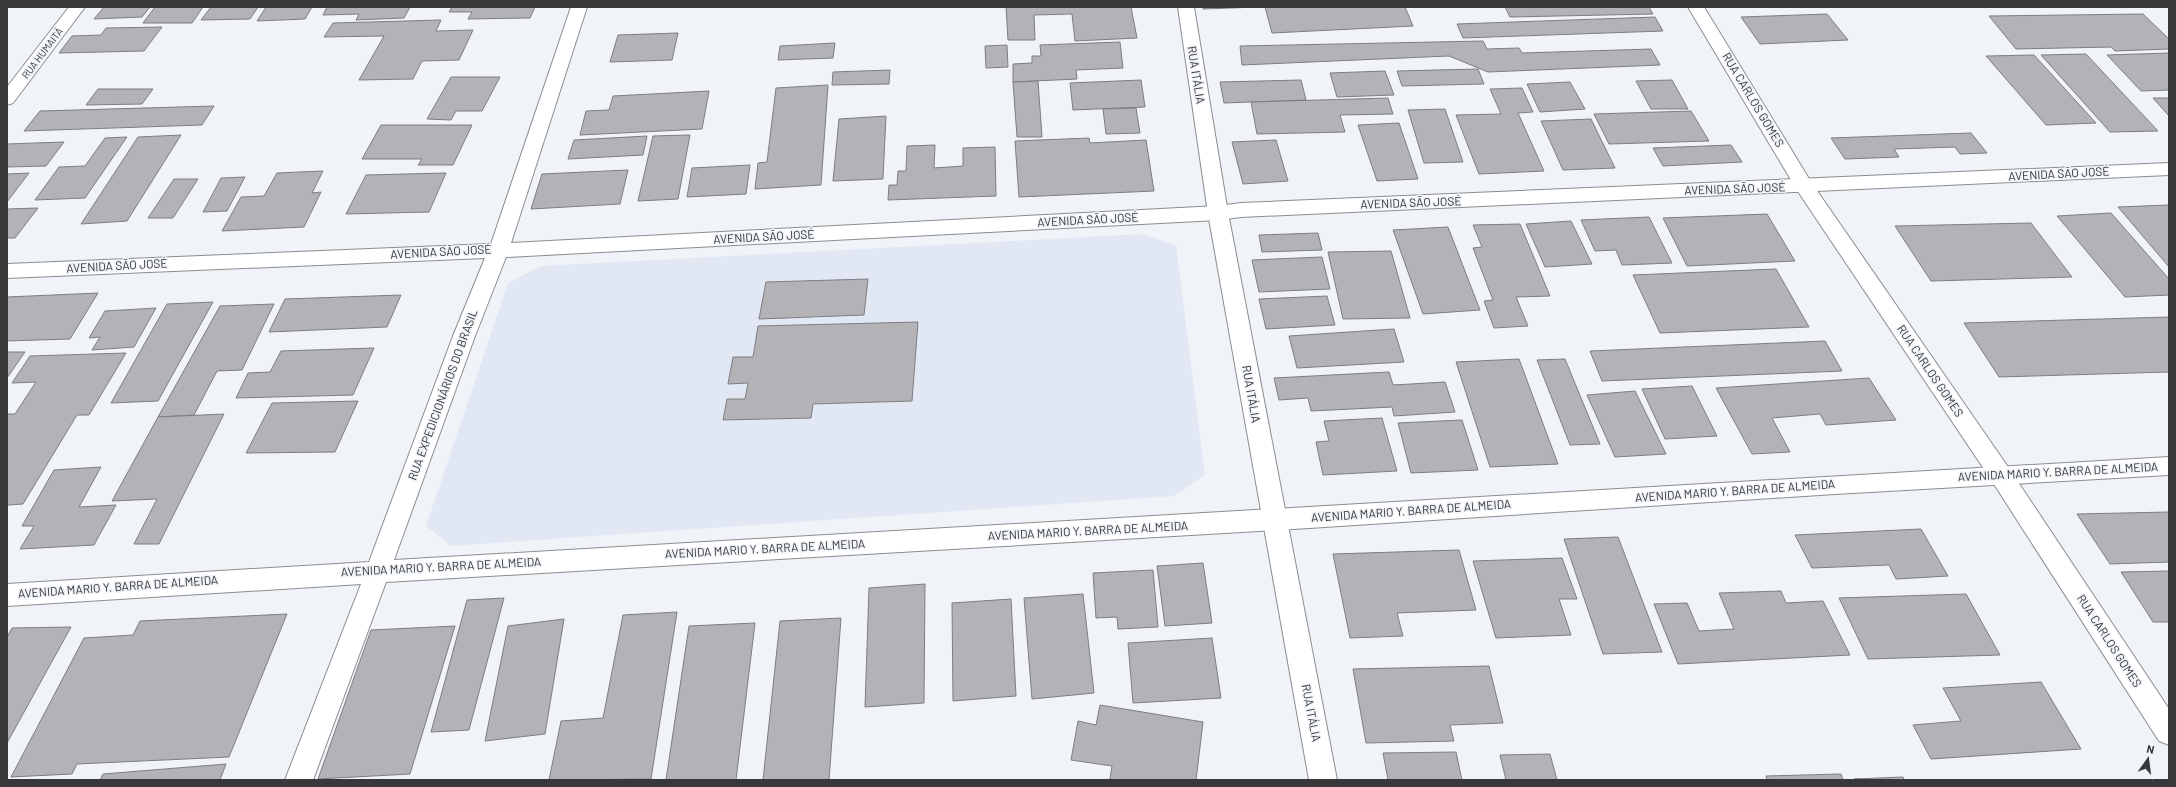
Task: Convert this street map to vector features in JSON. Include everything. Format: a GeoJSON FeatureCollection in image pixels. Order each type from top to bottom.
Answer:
{"type":"FeatureCollection","features":[{"type":"Feature","properties":{"kind":"street","name":"RUA HUMAITÁ"},"geometry":{"type":"LineString","coordinates":[[7,99],[77,7]]}},
{"type":"Feature","properties":{"kind":"street","name":"RUA EXPEDICIONÁRIOS DO BRASIL"},"geometry":{"type":"LineString","coordinates":[[299,780],[378,571],[464,336],[499,249],[578,7]]}},
{"type":"Feature","properties":{"kind":"street","name":"RUA ITÁLIA"},"geometry":{"type":"LineString","coordinates":[[1186,7],[1218,213],[1323,780]]}},
{"type":"Feature","properties":{"kind":"street","name":"RUA CARLOS GOMES"},"geometry":{"type":"LineString","coordinates":[[1696,7],[1804,186],[2000,474],[2169,732]]}},
{"type":"Feature","properties":{"kind":"street","name":"AVENIDA SÃO JOSÉ"},"geometry":{"type":"LineString","coordinates":[[7,271],[499,249],[1218,213],[1249,210],[2169,169]]}},
{"type":"Feature","properties":{"kind":"street","name":"AVENIDA MARIO Y. BARRA DE ALMEIDA"},"geometry":{"type":"LineString","coordinates":[[7,594],[378,571],[1274,520],[2000,474],[2169,466]]}},
{"type":"Feature","properties":{"kind":"shaded area"},"geometry":{"type":"Polygon","coordinates":[[[1144,234],[1176,246],[1205,475],[1174,496],[451,546],[426,526],[508,283],[541,266],[1144,234]]]}},
{"type":"Feature","properties":{"kind":"building"},"geometry":{"type":"Polygon","coordinates":[[[104,7],[150,7],[142,17],[94,19],[104,7]]]}},
{"type":"Feature","properties":{"kind":"building"},"geometry":{"type":"Polygon","coordinates":[[[155,7],[203,7],[192,23],[143,23],[155,7]]]}},
{"type":"Feature","properties":{"kind":"building"},"geometry":{"type":"Polygon","coordinates":[[[211,7],[258,7],[250,19],[201,20],[211,7]]]}},
{"type":"Feature","properties":{"kind":"building"},"geometry":{"type":"Polygon","coordinates":[[[266,7],[312,7],[305,19],[257,21],[266,7]]]}},
{"type":"Feature","properties":{"kind":"building"},"geometry":{"type":"Polygon","coordinates":[[[327,7],[410,7],[404,18],[356,20],[359,14],[323,15],[327,7]]]}},
{"type":"Feature","properties":{"kind":"building"},"geometry":{"type":"Polygon","coordinates":[[[452,7],[535,7],[530,18],[468,19],[472,12],[449,12],[452,7]]]}},
{"type":"Feature","properties":{"kind":"building"},"geometry":{"type":"Polygon","coordinates":[[[1006,7],[1131,7],[1137,38],[1075,41],[1072,14],[1034,15],[1035,40],[1008,40],[1006,7]]]}},
{"type":"Feature","properties":{"kind":"building"},"geometry":{"type":"Polygon","coordinates":[[[1203,7],[1258,7],[1203,9],[1203,7]]]}},
{"type":"Feature","properties":{"kind":"building"},"geometry":{"type":"Polygon","coordinates":[[[1265,7],[1405,7],[1413,26],[1272,33],[1265,7]]]}},
{"type":"Feature","properties":{"kind":"building"},"geometry":{"type":"Polygon","coordinates":[[[1505,7],[1649,7],[1653,14],[1510,17],[1505,7]]]}},
{"type":"Feature","properties":{"kind":"building"},"geometry":{"type":"Polygon","coordinates":[[[1827,14],[1848,40],[1760,44],[1741,17],[1827,14]]]}},
{"type":"Feature","properties":{"kind":"building"},"geometry":{"type":"Polygon","coordinates":[[[2143,14],[2169,39],[2169,49],[2115,51],[2111,47],[2016,49],[1989,16],[2143,14]]]}},
{"type":"Feature","properties":{"kind":"building"},"geometry":{"type":"Polygon","coordinates":[[[1655,17],[1663,31],[1463,38],[1457,24],[1655,17]]]}},
{"type":"Feature","properties":{"kind":"building"},"geometry":{"type":"Polygon","coordinates":[[[441,20],[436,31],[473,30],[459,60],[422,61],[413,79],[359,80],[384,36],[324,37],[333,23],[441,20]]]}},
{"type":"Feature","properties":{"kind":"building"},"geometry":{"type":"Polygon","coordinates":[[[162,27],[144,51],[59,53],[72,36],[101,35],[106,28],[162,27]]]}},
{"type":"Feature","properties":{"kind":"building"},"geometry":{"type":"Polygon","coordinates":[[[678,33],[672,60],[610,62],[618,35],[678,33]]]}},
{"type":"Feature","properties":{"kind":"building"},"geometry":{"type":"Polygon","coordinates":[[[1483,41],[1487,49],[1519,48],[1522,53],[1651,49],[1660,65],[1488,72],[1449,56],[1242,65],[1240,46],[1483,41]]]}},
{"type":"Feature","properties":{"kind":"building"},"geometry":{"type":"Polygon","coordinates":[[[1120,42],[1123,68],[1076,70],[1077,79],[1013,82],[1013,64],[1032,63],[1032,56],[1041,56],[1040,45],[1120,42]]]}},
{"type":"Feature","properties":{"kind":"building"},"geometry":{"type":"Polygon","coordinates":[[[835,43],[833,58],[778,60],[780,46],[835,43]]]}},
{"type":"Feature","properties":{"kind":"building"},"geometry":{"type":"Polygon","coordinates":[[[1007,45],[1008,67],[986,68],[985,46],[1007,45]]]}},
{"type":"Feature","properties":{"kind":"building"},"geometry":{"type":"Polygon","coordinates":[[[2169,53],[2169,90],[2141,91],[2107,55],[2169,53]]]}},
{"type":"Feature","properties":{"kind":"building"},"geometry":{"type":"Polygon","coordinates":[[[2086,54],[2158,131],[2110,132],[2041,55],[2086,54]]]}},
{"type":"Feature","properties":{"kind":"building"},"geometry":{"type":"Polygon","coordinates":[[[2034,55],[2096,123],[2046,125],[1986,56],[2034,55]]]}},
{"type":"Feature","properties":{"kind":"building"},"geometry":{"type":"Polygon","coordinates":[[[1478,69],[1484,84],[1402,86],[1397,71],[1478,69]]]}},
{"type":"Feature","properties":{"kind":"building"},"geometry":{"type":"Polygon","coordinates":[[[890,70],[889,84],[832,85],[833,72],[890,70]]]}},
{"type":"Feature","properties":{"kind":"building"},"geometry":{"type":"Polygon","coordinates":[[[1385,71],[1394,95],[1337,97],[1330,73],[1385,71]]]}},
{"type":"Feature","properties":{"kind":"building"},"geometry":{"type":"Polygon","coordinates":[[[451,77],[500,77],[482,111],[456,111],[451,120],[427,119],[451,77]]]}},
{"type":"Feature","properties":{"kind":"building"},"geometry":{"type":"Polygon","coordinates":[[[1141,80],[1145,107],[1073,110],[1070,83],[1141,80]]]}},
{"type":"Feature","properties":{"kind":"building"},"geometry":{"type":"Polygon","coordinates":[[[1301,80],[1306,100],[1224,103],[1220,82],[1301,80]]]}},
{"type":"Feature","properties":{"kind":"building"},"geometry":{"type":"Polygon","coordinates":[[[1672,80],[1688,109],[1651,109],[1636,81],[1672,80]]]}},
{"type":"Feature","properties":{"kind":"building"},"geometry":{"type":"Polygon","coordinates":[[[1038,81],[1042,137],[1017,137],[1013,82],[1038,81]]]}},
{"type":"Feature","properties":{"kind":"building"},"geometry":{"type":"Polygon","coordinates":[[[1570,82],[1585,109],[1540,112],[1527,84],[1570,82]]]}},
{"type":"Feature","properties":{"kind":"building"},"geometry":{"type":"Polygon","coordinates":[[[828,85],[821,185],[755,189],[758,163],[767,162],[776,88],[828,85]]]}},
{"type":"Feature","properties":{"kind":"building"},"geometry":{"type":"Polygon","coordinates":[[[1522,88],[1533,112],[1518,113],[1544,171],[1479,174],[1456,115],[1501,114],[1490,89],[1522,88]]]}},
{"type":"Feature","properties":{"kind":"building"},"geometry":{"type":"Polygon","coordinates":[[[98,89],[153,89],[142,104],[86,105],[98,89]]]}},
{"type":"Feature","properties":{"kind":"building"},"geometry":{"type":"Polygon","coordinates":[[[709,91],[702,129],[580,135],[586,111],[609,110],[613,96],[709,91]]]}},
{"type":"Feature","properties":{"kind":"building"},"geometry":{"type":"Polygon","coordinates":[[[1388,98],[1393,114],[1340,115],[1345,132],[1257,134],[1251,102],[1388,98]]]}},
{"type":"Feature","properties":{"kind":"building"},"geometry":{"type":"Polygon","coordinates":[[[2153,98],[2169,98],[2169,116],[2153,98]]]}},
{"type":"Feature","properties":{"kind":"building"},"geometry":{"type":"Polygon","coordinates":[[[214,106],[202,125],[24,131],[40,111],[214,106]]]}},
{"type":"Feature","properties":{"kind":"building"},"geometry":{"type":"Polygon","coordinates":[[[1136,108],[1140,133],[1106,134],[1103,109],[1136,108]]]}},
{"type":"Feature","properties":{"kind":"building"},"geometry":{"type":"Polygon","coordinates":[[[1445,109],[1463,162],[1424,163],[1408,110],[1445,109]]]}},
{"type":"Feature","properties":{"kind":"building"},"geometry":{"type":"Polygon","coordinates":[[[1691,111],[1709,141],[1609,144],[1594,114],[1691,111]]]}},
{"type":"Feature","properties":{"kind":"building"},"geometry":{"type":"Polygon","coordinates":[[[886,116],[883,179],[833,181],[839,119],[886,116]]]}},
{"type":"Feature","properties":{"kind":"building"},"geometry":{"type":"Polygon","coordinates":[[[1591,119],[1615,168],[1563,170],[1541,121],[1591,119]]]}},
{"type":"Feature","properties":{"kind":"building"},"geometry":{"type":"Polygon","coordinates":[[[1399,123],[1418,179],[1377,181],[1358,125],[1399,123]]]}},
{"type":"Feature","properties":{"kind":"building"},"geometry":{"type":"Polygon","coordinates":[[[381,125],[472,125],[453,165],[418,165],[422,159],[362,159],[381,125]]]}},
{"type":"Feature","properties":{"kind":"building"},"geometry":{"type":"Polygon","coordinates":[[[1971,133],[1987,153],[1960,154],[1955,147],[1894,149],[1899,157],[1845,159],[1831,138],[1971,133]]]}},
{"type":"Feature","properties":{"kind":"building"},"geometry":{"type":"Polygon","coordinates":[[[181,135],[127,221],[81,224],[138,137],[181,135]]]}},
{"type":"Feature","properties":{"kind":"building"},"geometry":{"type":"Polygon","coordinates":[[[690,135],[678,199],[638,201],[653,136],[690,135]]]}},
{"type":"Feature","properties":{"kind":"building"},"geometry":{"type":"Polygon","coordinates":[[[647,136],[643,155],[568,159],[574,140],[647,136]]]}},
{"type":"Feature","properties":{"kind":"building"},"geometry":{"type":"Polygon","coordinates":[[[127,137],[85,198],[35,200],[59,167],[85,166],[105,138],[127,137]]]}},
{"type":"Feature","properties":{"kind":"building"},"geometry":{"type":"Polygon","coordinates":[[[1089,138],[1090,143],[1146,140],[1154,191],[1019,197],[1015,141],[1089,138]]]}},
{"type":"Feature","properties":{"kind":"building"},"geometry":{"type":"Polygon","coordinates":[[[1276,140],[1288,181],[1243,184],[1232,142],[1276,140]]]}},
{"type":"Feature","properties":{"kind":"building"},"geometry":{"type":"Polygon","coordinates":[[[64,142],[46,166],[7,167],[7,144],[64,142]]]}},
{"type":"Feature","properties":{"kind":"building"},"geometry":{"type":"Polygon","coordinates":[[[935,145],[934,168],[963,166],[963,148],[995,147],[996,196],[888,200],[889,185],[897,185],[898,171],[906,171],[907,146],[935,145]]]}},
{"type":"Feature","properties":{"kind":"building"},"geometry":{"type":"Polygon","coordinates":[[[1731,145],[1742,162],[1663,166],[1653,148],[1731,145]]]}},
{"type":"Feature","properties":{"kind":"building"},"geometry":{"type":"Polygon","coordinates":[[[750,165],[746,194],[687,197],[692,168],[750,165]]]}},
{"type":"Feature","properties":{"kind":"building"},"geometry":{"type":"Polygon","coordinates":[[[628,170],[620,204],[531,209],[542,174],[628,170]]]}},
{"type":"Feature","properties":{"kind":"building"},"geometry":{"type":"Polygon","coordinates":[[[323,171],[312,193],[321,192],[304,227],[222,231],[241,197],[264,196],[277,173],[323,171]]]}},
{"type":"Feature","properties":{"kind":"building"},"geometry":{"type":"Polygon","coordinates":[[[29,173],[7,202],[7,174],[29,173]]]}},
{"type":"Feature","properties":{"kind":"building"},"geometry":{"type":"Polygon","coordinates":[[[446,173],[429,212],[346,214],[366,175],[446,173]]]}},
{"type":"Feature","properties":{"kind":"building"},"geometry":{"type":"Polygon","coordinates":[[[245,177],[227,211],[203,212],[221,178],[245,177]]]}},
{"type":"Feature","properties":{"kind":"building"},"geometry":{"type":"Polygon","coordinates":[[[174,179],[198,179],[173,218],[148,218],[174,179]]]}},
{"type":"Feature","properties":{"kind":"building"},"geometry":{"type":"Polygon","coordinates":[[[2169,205],[2169,267],[2118,207],[2169,205]]]}},
{"type":"Feature","properties":{"kind":"building"},"geometry":{"type":"Polygon","coordinates":[[[38,208],[15,238],[7,238],[7,209],[38,208]]]}},
{"type":"Feature","properties":{"kind":"building"},"geometry":{"type":"Polygon","coordinates":[[[2111,213],[2169,279],[2169,295],[2125,297],[2057,216],[2111,213]]]}},
{"type":"Feature","properties":{"kind":"building"},"geometry":{"type":"Polygon","coordinates":[[[1767,214],[1795,261],[1687,266],[1663,218],[1767,214]]]}},
{"type":"Feature","properties":{"kind":"building"},"geometry":{"type":"Polygon","coordinates":[[[1649,217],[1672,263],[1622,265],[1616,250],[1595,251],[1581,220],[1649,217]]]}},
{"type":"Feature","properties":{"kind":"building"},"geometry":{"type":"Polygon","coordinates":[[[1571,221],[1592,264],[1545,267],[1526,224],[1571,221]]]}},
{"type":"Feature","properties":{"kind":"building"},"geometry":{"type":"Polygon","coordinates":[[[2031,223],[2072,277],[1931,281],[1895,226],[2031,223]]]}},
{"type":"Feature","properties":{"kind":"building"},"geometry":{"type":"Polygon","coordinates":[[[1520,224],[1550,296],[1516,297],[1528,326],[1494,328],[1484,301],[1493,300],[1473,248],[1482,247],[1473,225],[1520,224]]]}},
{"type":"Feature","properties":{"kind":"building"},"geometry":{"type":"Polygon","coordinates":[[[1448,227],[1480,310],[1423,314],[1393,230],[1448,227]]]}},
{"type":"Feature","properties":{"kind":"building"},"geometry":{"type":"Polygon","coordinates":[[[1318,233],[1322,250],[1262,252],[1259,235],[1318,233]]]}},
{"type":"Feature","properties":{"kind":"building"},"geometry":{"type":"Polygon","coordinates":[[[1391,251],[1410,318],[1343,319],[1328,252],[1391,251]]]}},
{"type":"Feature","properties":{"kind":"building"},"geometry":{"type":"Polygon","coordinates":[[[1322,257],[1330,289],[1259,292],[1252,260],[1322,257]]]}},
{"type":"Feature","properties":{"kind":"building"},"geometry":{"type":"Polygon","coordinates":[[[1776,269],[1809,327],[1660,333],[1633,275],[1776,269]]]}},
{"type":"Feature","properties":{"kind":"building"},"geometry":{"type":"Polygon","coordinates":[[[868,279],[864,315],[759,319],[766,282],[868,279]]]}},
{"type":"Feature","properties":{"kind":"building"},"geometry":{"type":"Polygon","coordinates":[[[98,293],[70,339],[7,341],[7,297],[98,293]]]}},
{"type":"Feature","properties":{"kind":"building"},"geometry":{"type":"Polygon","coordinates":[[[401,295],[387,327],[269,332],[285,299],[401,295]]]}},
{"type":"Feature","properties":{"kind":"building"},"geometry":{"type":"Polygon","coordinates":[[[1327,296],[1335,325],[1266,329],[1259,299],[1327,296]]]}},
{"type":"Feature","properties":{"kind":"building"},"geometry":{"type":"Polygon","coordinates":[[[213,302],[158,401],[111,403],[167,304],[213,302]]]}},
{"type":"Feature","properties":{"kind":"building"},"geometry":{"type":"Polygon","coordinates":[[[274,304],[242,370],[217,371],[194,415],[158,417],[220,306],[274,304]]]}},
{"type":"Feature","properties":{"kind":"building"},"geometry":{"type":"Polygon","coordinates":[[[156,308],[134,347],[92,350],[100,337],[89,338],[105,311],[156,308]]]}},
{"type":"Feature","properties":{"kind":"building"},"geometry":{"type":"Polygon","coordinates":[[[2169,317],[2169,372],[1999,377],[1964,323],[2169,317]]]}},
{"type":"Feature","properties":{"kind":"building"},"geometry":{"type":"Polygon","coordinates":[[[918,322],[912,401],[813,404],[811,418],[723,420],[727,399],[745,399],[748,383],[728,384],[733,357],[753,357],[758,326],[918,322]]]}},
{"type":"Feature","properties":{"kind":"building"},"geometry":{"type":"Polygon","coordinates":[[[1394,329],[1404,362],[1297,368],[1289,336],[1394,329]]]}},
{"type":"Feature","properties":{"kind":"building"},"geometry":{"type":"Polygon","coordinates":[[[1825,341],[1842,371],[1602,381],[1590,351],[1825,341]]]}},
{"type":"Feature","properties":{"kind":"building"},"geometry":{"type":"Polygon","coordinates":[[[374,348],[353,395],[236,398],[248,373],[270,372],[281,351],[374,348]]]}},
{"type":"Feature","properties":{"kind":"building"},"geometry":{"type":"Polygon","coordinates":[[[7,352],[25,352],[7,378],[7,352]]]}},
{"type":"Feature","properties":{"kind":"building"},"geometry":{"type":"Polygon","coordinates":[[[126,353],[89,415],[77,415],[23,504],[8,505],[7,507],[7,414],[15,414],[36,382],[12,383],[30,356],[126,353]]]}},
{"type":"Feature","properties":{"kind":"building"},"geometry":{"type":"Polygon","coordinates":[[[1519,359],[1558,464],[1490,467],[1456,362],[1519,359]]]}},
{"type":"Feature","properties":{"kind":"building"},"geometry":{"type":"Polygon","coordinates":[[[1565,359],[1600,444],[1570,445],[1537,360],[1565,359]]]}},
{"type":"Feature","properties":{"kind":"building"},"geometry":{"type":"Polygon","coordinates":[[[1389,372],[1393,385],[1445,382],[1455,412],[1394,416],[1392,407],[1311,411],[1308,398],[1279,400],[1274,378],[1389,372]]]}},
{"type":"Feature","properties":{"kind":"building"},"geometry":{"type":"Polygon","coordinates":[[[1869,378],[1896,420],[1826,425],[1820,414],[1772,418],[1790,452],[1752,454],[1716,388],[1869,378]]]}},
{"type":"Feature","properties":{"kind":"building"},"geometry":{"type":"Polygon","coordinates":[[[1692,386],[1717,436],[1665,439],[1642,389],[1692,386]]]}},
{"type":"Feature","properties":{"kind":"building"},"geometry":{"type":"Polygon","coordinates":[[[1635,391],[1666,454],[1615,457],[1587,395],[1635,391]]]}},
{"type":"Feature","properties":{"kind":"building"},"geometry":{"type":"Polygon","coordinates":[[[358,401],[335,452],[246,453],[272,403],[358,401]]]}},
{"type":"Feature","properties":{"kind":"building"},"geometry":{"type":"Polygon","coordinates":[[[224,414],[159,544],[134,544],[157,499],[112,501],[158,417],[224,414]]]}},
{"type":"Feature","properties":{"kind":"building"},"geometry":{"type":"Polygon","coordinates":[[[1382,418],[1397,471],[1323,475],[1316,442],[1329,441],[1324,421],[1382,418]]]}},
{"type":"Feature","properties":{"kind":"building"},"geometry":{"type":"Polygon","coordinates":[[[1462,420],[1478,470],[1411,473],[1398,423],[1462,420]]]}},
{"type":"Feature","properties":{"kind":"building"},"geometry":{"type":"Polygon","coordinates":[[[101,467],[79,507],[116,505],[94,545],[20,549],[34,526],[22,526],[54,470],[101,467]]]}},
{"type":"Feature","properties":{"kind":"building"},"geometry":{"type":"Polygon","coordinates":[[[2169,512],[2169,562],[2110,564],[2077,514],[2169,512]]]}},
{"type":"Feature","properties":{"kind":"building"},"geometry":{"type":"Polygon","coordinates":[[[1921,529],[1948,576],[1896,579],[1889,565],[1812,568],[1795,535],[1921,529]]]}},
{"type":"Feature","properties":{"kind":"building"},"geometry":{"type":"Polygon","coordinates":[[[1618,537],[1662,652],[1603,654],[1564,539],[1618,537]]]}},
{"type":"Feature","properties":{"kind":"building"},"geometry":{"type":"Polygon","coordinates":[[[1459,550],[1476,610],[1397,613],[1403,636],[1350,638],[1333,554],[1459,550]]]}},
{"type":"Feature","properties":{"kind":"building"},"geometry":{"type":"Polygon","coordinates":[[[1562,558],[1577,599],[1559,599],[1571,635],[1496,638],[1473,561],[1562,558]]]}},
{"type":"Feature","properties":{"kind":"building"},"geometry":{"type":"Polygon","coordinates":[[[1203,563],[1212,623],[1165,626],[1157,566],[1203,563]]]}},
{"type":"Feature","properties":{"kind":"building"},"geometry":{"type":"Polygon","coordinates":[[[1153,570],[1158,627],[1118,629],[1117,617],[1096,618],[1093,573],[1153,570]]]}},
{"type":"Feature","properties":{"kind":"building"},"geometry":{"type":"Polygon","coordinates":[[[2169,571],[2169,622],[2153,622],[2121,572],[2169,571]]]}},
{"type":"Feature","properties":{"kind":"building"},"geometry":{"type":"Polygon","coordinates":[[[925,584],[924,703],[865,707],[869,588],[925,584]]]}},
{"type":"Feature","properties":{"kind":"building"},"geometry":{"type":"Polygon","coordinates":[[[1781,591],[1786,603],[1823,601],[1850,655],[1678,664],[1654,604],[1687,603],[1699,631],[1734,629],[1719,593],[1781,591]]]}},
{"type":"Feature","properties":{"kind":"building"},"geometry":{"type":"Polygon","coordinates":[[[1083,594],[1094,693],[1032,699],[1024,598],[1083,594]]]}},
{"type":"Feature","properties":{"kind":"building"},"geometry":{"type":"Polygon","coordinates":[[[1966,594],[2000,655],[1868,659],[1839,598],[1966,594]]]}},
{"type":"Feature","properties":{"kind":"building"},"geometry":{"type":"Polygon","coordinates":[[[504,598],[469,730],[431,732],[467,600],[504,598]]]}},
{"type":"Feature","properties":{"kind":"building"},"geometry":{"type":"Polygon","coordinates":[[[1011,599],[1016,696],[953,701],[952,603],[1011,599]]]}},
{"type":"Feature","properties":{"kind":"building"},"geometry":{"type":"Polygon","coordinates":[[[677,612],[651,779],[549,780],[561,721],[603,718],[623,615],[677,612]]]}},
{"type":"Feature","properties":{"kind":"building"},"geometry":{"type":"Polygon","coordinates":[[[287,614],[229,757],[77,764],[72,774],[11,777],[84,638],[133,635],[140,621],[287,614]]]}},
{"type":"Feature","properties":{"kind":"building"},"geometry":{"type":"Polygon","coordinates":[[[841,618],[829,780],[763,780],[780,621],[841,618]]]}},
{"type":"Feature","properties":{"kind":"building"},"geometry":{"type":"Polygon","coordinates":[[[564,619],[545,734],[485,741],[508,626],[564,619]]]}},
{"type":"Feature","properties":{"kind":"building"},"geometry":{"type":"Polygon","coordinates":[[[755,623],[736,780],[666,780],[689,626],[755,623]]]}},
{"type":"Feature","properties":{"kind":"building"},"geometry":{"type":"Polygon","coordinates":[[[455,626],[410,774],[318,779],[371,630],[455,626]]]}},
{"type":"Feature","properties":{"kind":"building"},"geometry":{"type":"Polygon","coordinates":[[[71,627],[7,743],[7,637],[12,628],[71,627]]]}},
{"type":"Feature","properties":{"kind":"building"},"geometry":{"type":"Polygon","coordinates":[[[1212,638],[1221,698],[1133,703],[1128,643],[1212,638]]]}},
{"type":"Feature","properties":{"kind":"building"},"geometry":{"type":"Polygon","coordinates":[[[1489,666],[1503,723],[1450,725],[1454,741],[1366,743],[1353,669],[1489,666]]]}},
{"type":"Feature","properties":{"kind":"building"},"geometry":{"type":"Polygon","coordinates":[[[2041,682],[2081,749],[1931,759],[1913,725],[1961,721],[1943,688],[2041,682]]]}},
{"type":"Feature","properties":{"kind":"building"},"geometry":{"type":"Polygon","coordinates":[[[1100,705],[1203,722],[1196,780],[1110,779],[1112,766],[1071,760],[1078,721],[1096,725],[1100,705]]]}},
{"type":"Feature","properties":{"kind":"building"},"geometry":{"type":"Polygon","coordinates":[[[1456,752],[1462,780],[1388,780],[1383,753],[1456,752]]]}},
{"type":"Feature","properties":{"kind":"building"},"geometry":{"type":"Polygon","coordinates":[[[1550,754],[1557,780],[1506,780],[1500,755],[1550,754]]]}},
{"type":"Feature","properties":{"kind":"building"},"geometry":{"type":"Polygon","coordinates":[[[226,764],[220,780],[100,780],[103,774],[226,764]]]}},
{"type":"Feature","properties":{"kind":"building"},"geometry":{"type":"Polygon","coordinates":[[[1841,774],[1843,780],[1767,780],[1766,776],[1841,774]]]}},
{"type":"Feature","properties":{"kind":"building"},"geometry":{"type":"Polygon","coordinates":[[[1903,777],[1904,780],[1854,779],[1903,777]]]}}]}
